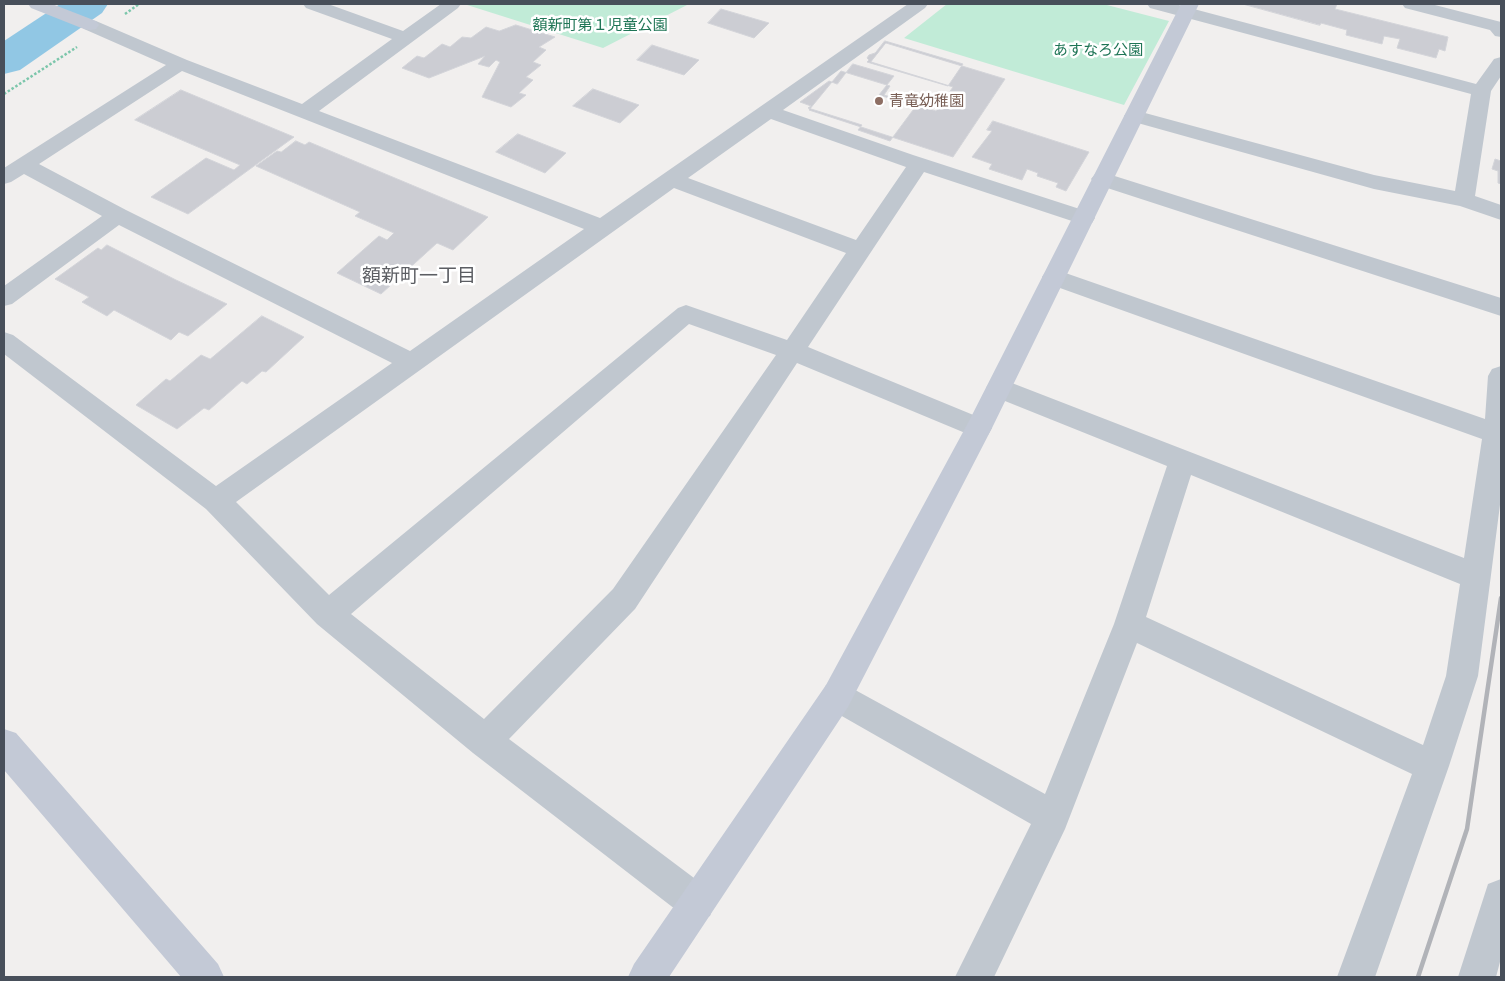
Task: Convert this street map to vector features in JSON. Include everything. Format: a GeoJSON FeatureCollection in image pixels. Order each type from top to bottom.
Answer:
{"type":"FeatureCollection","features":[{"type":"Feature","properties":{"kind":"street"},"geometry":{"type":"LineString","coordinates":[[37,4],[303,113],[603,228]]}},
{"type":"Feature","properties":{"kind":"street"},"geometry":{"type":"LineString","coordinates":[[312,4],[405,38]]}},
{"type":"Feature","properties":{"kind":"street"},"geometry":{"type":"LineString","coordinates":[[303,113],[452,4]]}},
{"type":"Feature","properties":{"kind":"street"},"geometry":{"type":"LineString","coordinates":[[216,501],[919,4]]}},
{"type":"Feature","properties":{"kind":"street"},"geometry":{"type":"LineString","coordinates":[[1156,4],[1188,8],[1481,90]]}},
{"type":"Feature","properties":{"kind":"street"},"geometry":{"type":"LineString","coordinates":[[1411,4],[1496,26],[1501,32]]}},
{"type":"Feature","properties":{"kind":"street"},"geometry":{"type":"LineString","coordinates":[[647,977],[837,696],[979,428],[1188,8]]}},
{"type":"Feature","properties":{"kind":"street"},"geometry":{"type":"LineString","coordinates":[[1464,200],[1481,90],[1501,63]]}},
{"type":"Feature","properties":{"kind":"street"},"geometry":{"type":"LineString","coordinates":[[4,177],[180,64]]}},
{"type":"Feature","properties":{"kind":"street"},"geometry":{"type":"LineString","coordinates":[[768,112],[912,162],[1084,218]]}},
{"type":"Feature","properties":{"kind":"street"},"geometry":{"type":"LineString","coordinates":[[1134,116],[1374,182],[1464,200],[1501,213]]}},
{"type":"Feature","properties":{"kind":"street"},"geometry":{"type":"LineString","coordinates":[[485,741],[624,599],[919,164],[912,162]]}},
{"type":"Feature","properties":{"kind":"street"},"geometry":{"type":"LineString","coordinates":[[24,165],[118,215],[411,362]]}},
{"type":"Feature","properties":{"kind":"street"},"geometry":{"type":"LineString","coordinates":[[1102,179],[1501,307]]}},
{"type":"Feature","properties":{"kind":"street"},"geometry":{"type":"LineString","coordinates":[[672,180],[860,250]]}},
{"type":"Feature","properties":{"kind":"street"},"geometry":{"type":"LineString","coordinates":[[4,298],[118,215]]}},
{"type":"Feature","properties":{"kind":"street"},"geometry":{"type":"LineString","coordinates":[[1054,277],[1496,433]]}},
{"type":"Feature","properties":{"kind":"street"},"geometry":{"type":"LineString","coordinates":[[328,614],[686,314],[792,350],[979,428]]}},
{"type":"Feature","properties":{"kind":"street"},"geometry":{"type":"LineString","coordinates":[[4,341],[216,501],[328,614],[485,741],[697,903]]}},
{"type":"Feature","properties":{"kind":"street"},"geometry":{"type":"LineString","coordinates":[[1356,977],[1432,766],[1462,676],[1496,433],[1501,376]]}},
{"type":"Feature","properties":{"kind":"street"},"geometry":{"type":"LineString","coordinates":[[999,388],[1476,576]]}},
{"type":"Feature","properties":{"kind":"street"},"geometry":{"type":"LineString","coordinates":[[974,977],[1054,817],[1129,624],[1182,460]]}},
{"type":"Feature","properties":{"kind":"street"},"geometry":{"type":"LineString","coordinates":[[1129,624],[1432,766]]}},
{"type":"Feature","properties":{"kind":"street"},"geometry":{"type":"LineString","coordinates":[[837,696],[1054,817]]}},
{"type":"Feature","properties":{"kind":"street"},"geometry":{"type":"LineString","coordinates":[[4,745],[205,977]]}},
{"type":"Feature","properties":{"kind":"street"},"geometry":{"type":"LineString","coordinates":[[1477,977],[1501,897]]}},
{"type":"Feature","properties":{"kind":"path"},"geometry":{"type":"LineString","coordinates":[[4,94],[96,27]]}},
{"type":"Feature","properties":{"kind":"green space","name":"額新町第１児童公園"},"geometry":{"type":"Polygon","coordinates":[[[464,4],[689,4],[603,48],[464,4]]]}},
{"type":"Feature","properties":{"kind":"green space","name":"あすなろ公園"},"geometry":{"type":"Polygon","coordinates":[[[947,4],[1103,4],[1169,21],[1124,105],[904,38],[947,4]]]}},
{"type":"Feature","properties":{"kind":"building"},"geometry":{"type":"Polygon","coordinates":[[[1243,4],[1337,4],[1335,9],[1448,37],[1445,51],[1439,49],[1436,58],[1397,48],[1400,39],[1384,36],[1382,44],[1346,35],[1347,30],[1321,23],[1320,25],[1243,4]]]}},
{"type":"Feature","properties":{"kind":"building"},"geometry":{"type":"Polygon","coordinates":[[[721,9],[769,23],[754,38],[708,23],[721,9]]]}},
{"type":"Feature","properties":{"kind":"building"},"geometry":{"type":"Polygon","coordinates":[[[516,25],[555,37],[539,47],[546,50],[533,62],[541,65],[526,77],[533,80],[519,93],[526,95],[511,107],[482,97],[500,62],[496,60],[489,67],[478,64],[485,56],[429,78],[402,68],[417,56],[424,58],[442,44],[450,47],[462,37],[471,38],[486,27],[499,31],[516,25]]]}},
{"type":"Feature","properties":{"kind":"building"},"geometry":{"type":"Polygon","coordinates":[[[885,41],[963,64],[948,86],[867,62],[869,55],[875,53],[885,41]]]}},
{"type":"Feature","properties":{"kind":"building"},"geometry":{"type":"Polygon","coordinates":[[[886,43],[1005,79],[953,157],[809,110],[841,71],[890,86],[884,95],[936,111],[953,87],[871,62],[886,43]]]}},
{"type":"Feature","properties":{"kind":"building"},"geometry":{"type":"Polygon","coordinates":[[[652,45],[699,60],[684,75],[637,60],[652,45]]]}},
{"type":"Feature","properties":{"kind":"building"},"geometry":{"type":"Polygon","coordinates":[[[853,64],[894,76],[879,95],[916,106],[890,141],[858,130],[862,125],[808,108],[811,106],[800,102],[829,81],[837,84],[853,64]]]}},
{"type":"Feature","properties":{"kind":"building"},"geometry":{"type":"Polygon","coordinates":[[[593,89],[639,105],[620,123],[573,106],[593,89]]]}},
{"type":"Feature","properties":{"kind":"building"},"geometry":{"type":"Polygon","coordinates":[[[181,90],[294,137],[188,214],[151,197],[206,158],[234,170],[240,165],[135,120],[181,90]]]}},
{"type":"Feature","properties":{"kind":"building"},"geometry":{"type":"Polygon","coordinates":[[[993,121],[1089,152],[1066,191],[1056,187],[1058,183],[1037,176],[1038,173],[1027,169],[1022,180],[989,169],[992,164],[972,157],[992,131],[987,130],[993,121]]]}},
{"type":"Feature","properties":{"kind":"building"},"geometry":{"type":"Polygon","coordinates":[[[518,134],[566,153],[545,173],[496,152],[518,134]]]}},
{"type":"Feature","properties":{"kind":"building"},"geometry":{"type":"Polygon","coordinates":[[[296,141],[305,145],[309,142],[488,217],[453,250],[437,243],[381,294],[337,273],[379,236],[387,240],[394,233],[355,216],[360,212],[256,166],[277,151],[281,152],[296,141]]]}},
{"type":"Feature","properties":{"kind":"building"},"geometry":{"type":"Polygon","coordinates":[[[1495,159],[1501,161],[1501,184],[1498,183],[1498,171],[1492,169],[1495,159]]]}},
{"type":"Feature","properties":{"kind":"building"},"geometry":{"type":"Polygon","coordinates":[[[107,245],[227,304],[188,336],[179,332],[171,340],[114,310],[107,316],[82,302],[89,297],[55,279],[98,248],[101,250],[107,245]]]}},
{"type":"Feature","properties":{"kind":"building"},"geometry":{"type":"Polygon","coordinates":[[[262,316],[304,337],[266,372],[262,371],[247,384],[242,381],[209,410],[204,408],[177,429],[136,405],[166,379],[170,381],[201,355],[210,359],[262,316]]]}},
{"type":"Feature","properties":{"kind":"waterway"},"geometry":{"type":"LineString","coordinates":[[4,61],[87,4]]}},
{"type":"Feature","properties":{"kind":"railway"},"geometry":{"type":"LineString","coordinates":[[1418,977],[1467,829],[1501,598]]}},
{"type":"Feature","properties":{"kind":"place","name":"青竜幼稚園"},"geometry":{"type":"Point","coordinates":[879,101]}},
{"type":"Feature","properties":{"kind":"district","name":"額新町一丁目"},"geometry":{"type":"Point","coordinates":[419,276]}}]}
